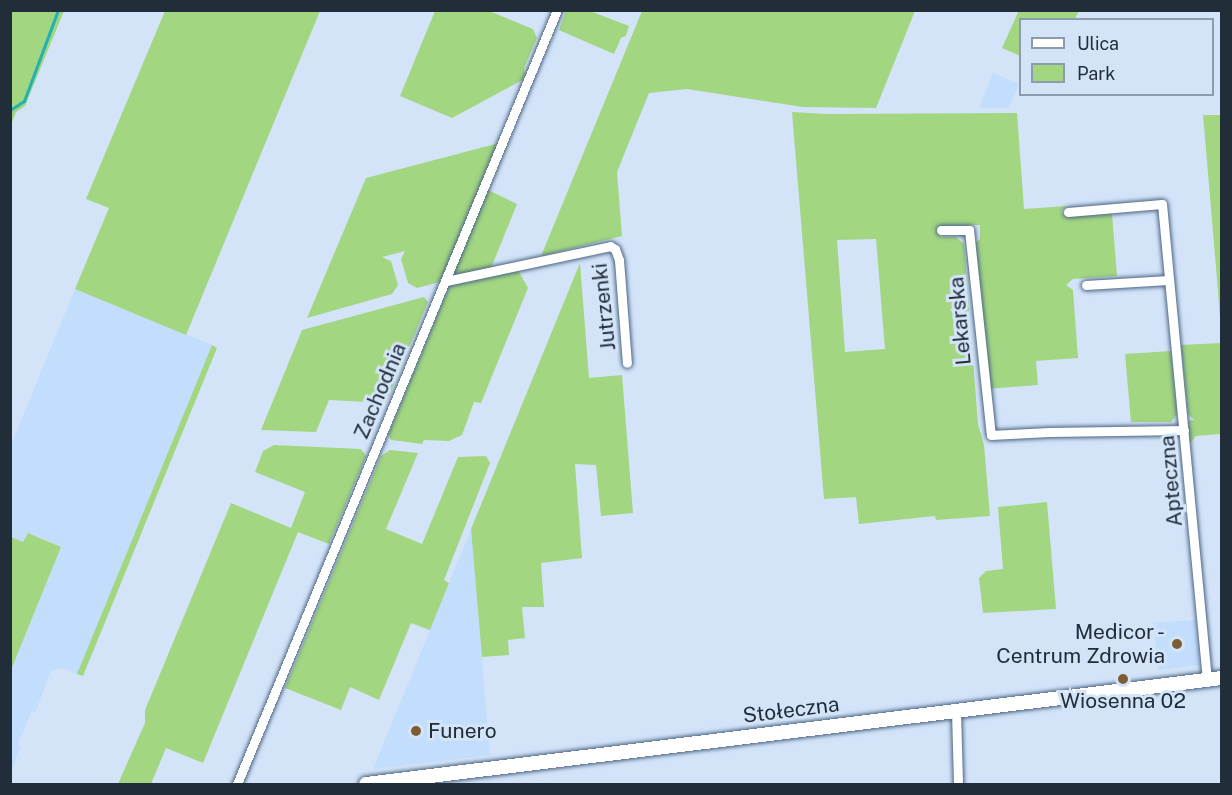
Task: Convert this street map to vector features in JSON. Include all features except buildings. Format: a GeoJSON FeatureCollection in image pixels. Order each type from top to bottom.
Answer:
{"type":"FeatureCollection","features":[{"type":"Feature","properties":{"kind":"main road","name":"Stołeczna"},"geometry":{"type":"LineString","coordinates":[[366,784],[1221,678]]}},
{"type":"Feature","properties":{"kind":"street","name":"Zachodnia"},"geometry":{"type":"LineString","coordinates":[[237,784],[557,10]]}},
{"type":"Feature","properties":{"kind":"street","name":"Apteczna"},"geometry":{"type":"LineString","coordinates":[[1068,212],[1162,204],[1207,680]]}},
{"type":"Feature","properties":{"kind":"street","name":"Lekarska"},"geometry":{"type":"LineString","coordinates":[[941,230],[969,230],[991,435],[1184,430]]}},
{"type":"Feature","properties":{"kind":"street","name":"Jutrzenki"},"geometry":{"type":"LineString","coordinates":[[446,281],[610,246],[615,249],[620,260],[627,363]]}},
{"type":"Feature","properties":{"kind":"street"},"geometry":{"type":"LineString","coordinates":[[1086,285],[1168,280]]}},
{"type":"Feature","properties":{"kind":"street"},"geometry":{"type":"LineString","coordinates":[[956,711],[958,784]]}},
{"type":"Feature","properties":{"kind":"shaded area"},"geometry":{"type":"Polygon","coordinates":[[[993,73],[1019,84],[1009,108],[979,108],[993,73]]]}},
{"type":"Feature","properties":{"kind":"shaded area"},"geometry":{"type":"Polygon","coordinates":[[[75,289],[212,345],[77,674],[62,668],[51,671],[35,713],[32,711],[17,745],[21,746],[11,771],[11,670],[61,547],[29,533],[24,542],[11,537],[11,445],[75,289]]]}},
{"type":"Feature","properties":{"kind":"shaded area"},"geometry":{"type":"Polygon","coordinates":[[[471,529],[490,755],[373,769],[430,630],[471,529]]]}},
{"type":"Feature","properties":{"kind":"shaded area"},"geometry":{"type":"Polygon","coordinates":[[[1195,620],[1199,665],[1158,670],[1153,623],[1195,620]]]}},
{"type":"Feature","properties":{"kind":"green space"},"geometry":{"type":"Polygon","coordinates":[[[11,10],[64,11],[25,106],[16,112],[11,125],[11,10]]]}},
{"type":"Feature","properties":{"kind":"green space"},"geometry":{"type":"Polygon","coordinates":[[[642,10],[915,11],[876,108],[803,107],[687,89],[649,93],[617,172],[622,236],[541,256],[642,10]]]}},
{"type":"Feature","properties":{"kind":"green space"},"geometry":{"type":"Polygon","coordinates":[[[1019,10],[1079,10],[1076,18],[1019,18],[1019,56],[1002,48],[1019,10]]]}},
{"type":"Feature","properties":{"kind":"green space"},"geometry":{"type":"Polygon","coordinates":[[[165,11],[320,11],[186,335],[75,289],[109,208],[86,199],[165,11]]]}},
{"type":"Feature","properties":{"kind":"green space"},"geometry":{"type":"Polygon","coordinates":[[[435,11],[489,11],[533,29],[537,38],[524,68],[526,78],[452,118],[400,96],[435,11]]]}},
{"type":"Feature","properties":{"kind":"green space"},"geometry":{"type":"Polygon","coordinates":[[[566,11],[590,11],[629,26],[626,36],[621,38],[614,54],[559,30],[566,11]]]}},
{"type":"Feature","properties":{"kind":"green space"},"geometry":{"type":"Polygon","coordinates":[[[792,112],[826,114],[1017,113],[1024,209],[1066,206],[1061,212],[1067,217],[1112,214],[1117,276],[1073,279],[1066,285],[1073,290],[1078,358],[1036,361],[1038,385],[987,389],[975,243],[980,239],[980,225],[939,226],[940,237],[956,237],[964,244],[978,424],[984,445],[990,516],[936,520],[935,516],[859,524],[856,497],[824,499],[792,112]],[[876,239],[837,240],[845,352],[885,349],[876,239]]]}},
{"type":"Feature","properties":{"kind":"green space"},"geometry":{"type":"Polygon","coordinates":[[[1203,115],[1221,115],[1221,330],[1216,267],[1203,115]]]}},
{"type":"Feature","properties":{"kind":"green space"},"geometry":{"type":"Polygon","coordinates":[[[499,143],[443,281],[417,288],[408,283],[401,259],[405,251],[382,257],[391,261],[398,285],[392,294],[307,318],[366,178],[499,143]]]}},
{"type":"Feature","properties":{"kind":"green space"},"geometry":{"type":"Polygon","coordinates":[[[486,189],[517,204],[491,268],[456,276],[453,270],[486,189]]]}},
{"type":"Feature","properties":{"kind":"green space"},"geometry":{"type":"Polygon","coordinates":[[[580,263],[589,378],[622,375],[633,513],[601,516],[596,465],[575,464],[582,558],[541,563],[544,607],[522,607],[525,638],[508,640],[509,655],[482,657],[471,529],[580,263]]]}},
{"type":"Feature","properties":{"kind":"green space"},"geometry":{"type":"Polygon","coordinates":[[[518,270],[528,288],[481,403],[474,402],[462,435],[449,441],[424,440],[422,444],[391,440],[388,435],[448,289],[452,284],[518,270]]]}},
{"type":"Feature","properties":{"kind":"green space"},"geometry":{"type":"Polygon","coordinates":[[[424,297],[428,302],[386,403],[329,400],[316,432],[261,430],[302,330],[424,297]]]}},
{"type":"Feature","properties":{"kind":"green space"},"geometry":{"type":"Polygon","coordinates":[[[1221,343],[1221,434],[1196,436],[1190,443],[1188,421],[1194,420],[1188,414],[1181,345],[1221,343]]]}},
{"type":"Feature","properties":{"kind":"green space"},"geometry":{"type":"Polygon","coordinates":[[[212,345],[217,348],[83,676],[77,674],[212,345]]]}},
{"type":"Feature","properties":{"kind":"green space"},"geometry":{"type":"Polygon","coordinates":[[[1171,351],[1177,414],[1171,422],[1131,422],[1125,354],[1171,351]]]}},
{"type":"Feature","properties":{"kind":"green space"},"geometry":{"type":"Polygon","coordinates":[[[274,445],[361,449],[366,456],[329,544],[298,532],[203,763],[166,748],[151,784],[118,784],[145,723],[145,710],[231,503],[291,528],[305,492],[255,472],[263,451],[274,445]]]}},
{"type":"Feature","properties":{"kind":"green space"},"geometry":{"type":"Polygon","coordinates":[[[390,450],[418,453],[386,529],[422,544],[458,457],[486,456],[490,463],[444,580],[449,583],[430,630],[411,623],[379,700],[350,687],[341,710],[285,688],[381,456],[390,450]]]}},
{"type":"Feature","properties":{"kind":"green space"},"geometry":{"type":"Polygon","coordinates":[[[1047,502],[1056,609],[983,613],[979,578],[986,571],[1003,569],[998,507],[1047,502]]]}},
{"type":"Feature","properties":{"kind":"green space"},"geometry":{"type":"Polygon","coordinates":[[[28,533],[61,547],[11,670],[11,537],[23,542],[28,533]]]}},
{"type":"Feature","properties":{"kind":"waterway"},"geometry":{"type":"LineString","coordinates":[[10,110],[24,101],[58,10]]}},
{"type":"Feature","properties":{"kind":"place","name":"Medicor - Centrum Zdrowia"},"geometry":{"type":"Point","coordinates":[1177,644]}},
{"type":"Feature","properties":{"kind":"place","name":"Wiosenna 02"},"geometry":{"type":"Point","coordinates":[1123,679]}},
{"type":"Feature","properties":{"kind":"place","name":"Funero"},"geometry":{"type":"Point","coordinates":[416,731]}}]}
